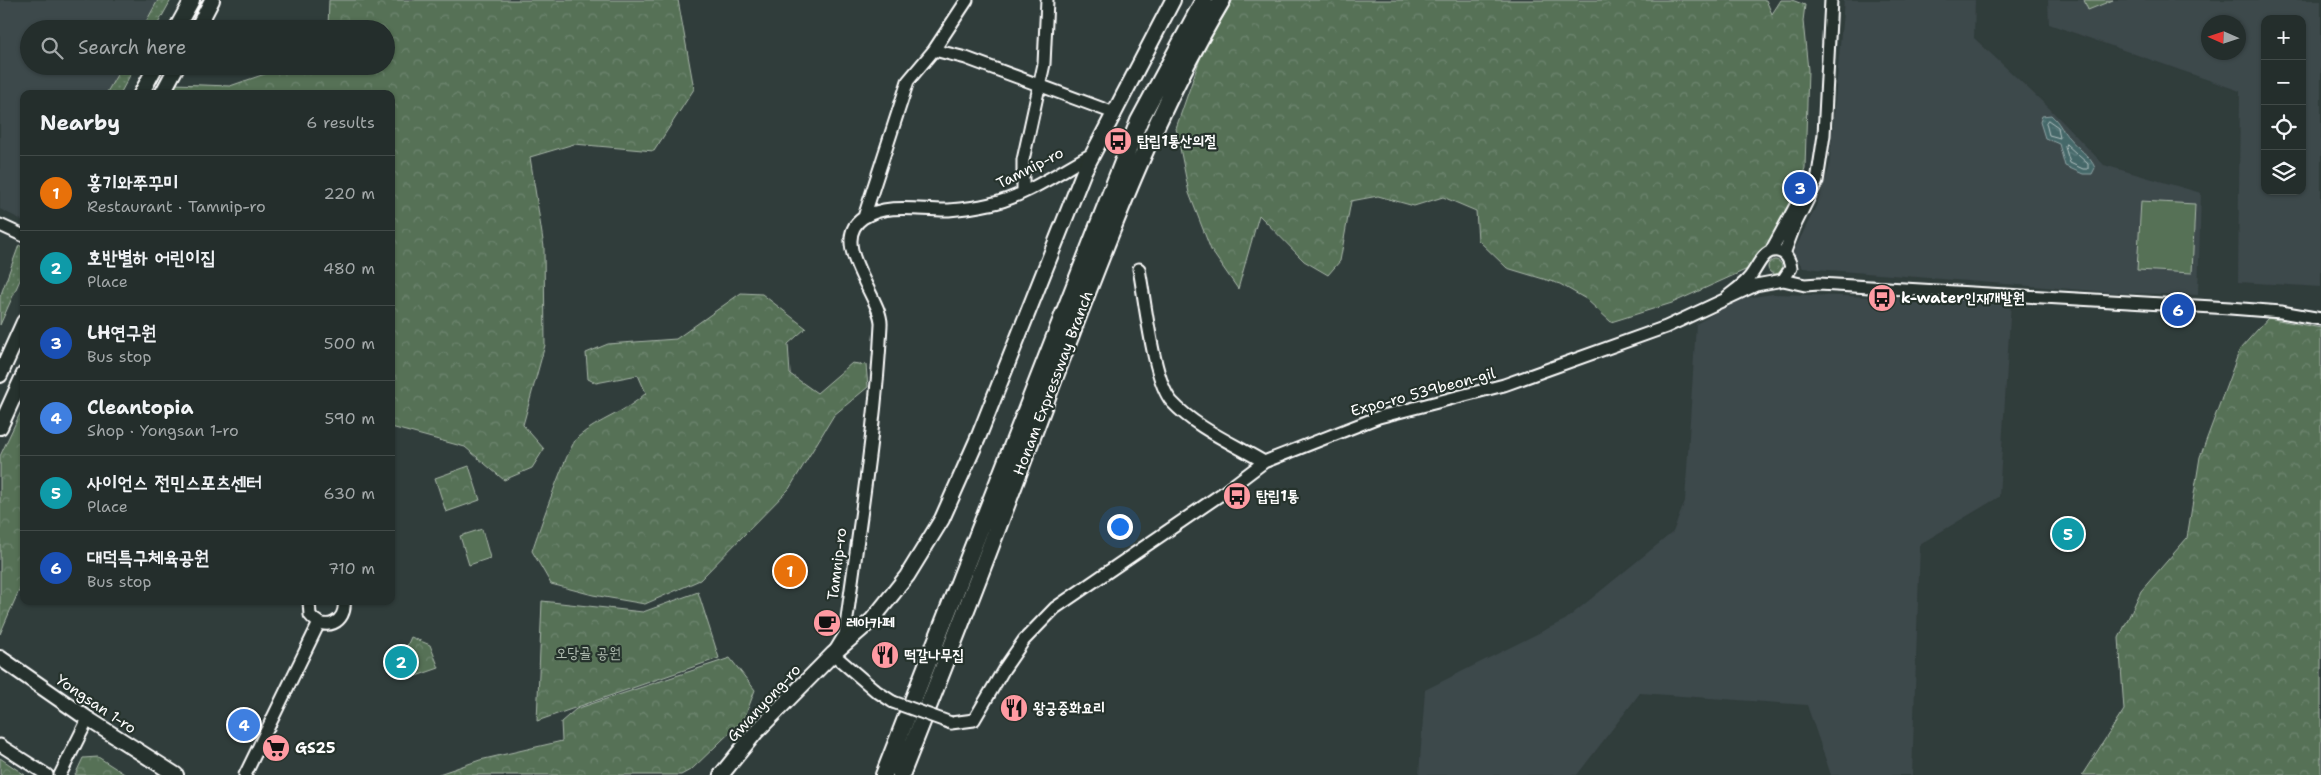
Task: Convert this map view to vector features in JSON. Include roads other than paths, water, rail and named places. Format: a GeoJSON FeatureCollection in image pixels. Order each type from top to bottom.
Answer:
{"type":"FeatureCollection","features":[{"type":"Feature","properties":{"kind":"highway","name":"Honam Expressway Branch"},"geometry":{"type":"LineString","coordinates":[[884,775],[1139,121],[1204,0]]}},
{"type":"Feature","properties":{"kind":"highway","name":"Honam Expressway Branch"},"geometry":{"type":"LineString","coordinates":[[901,775],[986,559],[1091,281],[1152,135],[1196,44],[1222,0]]}},
{"type":"Feature","properties":{"kind":"main road"},"geometry":{"type":"LineString","coordinates":[[181,20],[192,0]]}},
{"type":"Feature","properties":{"kind":"main road"},"geometry":{"type":"LineString","coordinates":[[202,20],[212,0]]}},
{"type":"Feature","properties":{"kind":"main road","name":"Tamnip-ro"},"geometry":{"type":"LineString","coordinates":[[833,654],[872,620],[906,576],[942,519],[978,438],[1092,154],[1173,0]]}},
{"type":"Feature","properties":{"kind":"main road"},"geometry":{"type":"LineString","coordinates":[[143,90],[151,75]]}},
{"type":"Feature","properties":{"kind":"main road"},"geometry":{"type":"LineString","coordinates":[[164,90],[172,75]]}},
{"type":"Feature","properties":{"kind":"main road"},"geometry":{"type":"LineString","coordinates":[[0,375],[20,331]]}},
{"type":"Feature","properties":{"kind":"main road"},"geometry":{"type":"LineString","coordinates":[[0,427],[20,383]]}},
{"type":"Feature","properties":{"kind":"main road","name":"Gwanyong-ro"},"geometry":{"type":"LineString","coordinates":[[721,775],[755,733],[833,654]]}},
{"type":"Feature","properties":{"kind":"main road","name":"Yongsan 1-ro"},"geometry":{"type":"LineString","coordinates":[[0,658],[88,719],[176,775]]}},
{"type":"Feature","properties":{"kind":"street"},"geometry":{"type":"LineString","coordinates":[[864,218],[908,80],[934,50],[967,0]]}},
{"type":"Feature","properties":{"kind":"street"},"geometry":{"type":"LineString","coordinates":[[1023,191],[1023,160],[1044,64],[1047,0]]}},
{"type":"Feature","properties":{"kind":"street"},"geometry":{"type":"LineString","coordinates":[[1784,254],[1794,227],[1817,181],[1824,136],[1831,0]]}},
{"type":"Feature","properties":{"kind":"street"},"geometry":{"type":"LineString","coordinates":[[934,50],[966,58],[1114,113]]}},
{"type":"Feature","properties":{"kind":"street","name":"Tamnip-ro"},"geometry":{"type":"LineString","coordinates":[[833,654],[845,634],[878,387],[882,319],[859,273],[852,242],[855,227],[864,218],[901,208],[949,210],[992,204],[1023,191],[1092,154]]}},
{"type":"Feature","properties":{"kind":"street"},"geometry":{"type":"LineString","coordinates":[[1727,297],[1749,279],[1764,255],[1771,251],[1811,177],[1818,170]]}},
{"type":"Feature","properties":{"kind":"street"},"geometry":{"type":"LineString","coordinates":[[0,225],[20,234]]}},
{"type":"Feature","properties":{"kind":"street"},"geometry":{"type":"LineString","coordinates":[[1771,251],[1784,254],[1788,258],[1791,268],[1798,274],[1819,284]]}},
{"type":"Feature","properties":{"kind":"street"},"geometry":{"type":"LineString","coordinates":[[1759,265],[1762,275],[1769,282]]}},
{"type":"Feature","properties":{"kind":"street"},"geometry":{"type":"LineString","coordinates":[[1784,280],[1791,268]]}},
{"type":"Feature","properties":{"kind":"street"},"geometry":{"type":"LineString","coordinates":[[1139,269],[1157,368],[1171,401],[1198,423],[1264,462]]}},
{"type":"Feature","properties":{"kind":"street"},"geometry":{"type":"LineString","coordinates":[[1727,297],[1769,282],[1784,280],[1805,285],[1819,284],[2238,308],[2281,312],[2321,319]]}},
{"type":"Feature","properties":{"kind":"street","name":"Expo-ro 539beon-gil"},"geometry":{"type":"LineString","coordinates":[[833,654],[876,691],[893,702],[951,723],[964,723],[974,720],[1019,647],[1055,608],[1223,493],[1264,462],[1379,416],[1504,385],[1666,327],[1727,297]]}},
{"type":"Feature","properties":{"kind":"street"},"geometry":{"type":"LineString","coordinates":[[310,605],[310,615],[324,625],[336,622],[344,613],[344,605]]}},
{"type":"Feature","properties":{"kind":"street"},"geometry":{"type":"LineString","coordinates":[[245,775],[319,623]]}},
{"type":"Feature","properties":{"kind":"street"},"geometry":{"type":"LineString","coordinates":[[60,775],[88,719]]}},
{"type":"Feature","properties":{"kind":"street"},"geometry":{"type":"LineString","coordinates":[[0,745],[46,775]]}},
{"type":"Feature","properties":{"kind":"water"},"geometry":{"type":"Polygon","coordinates":[[[2051,115],[2068,137],[2093,163],[2095,168],[2092,174],[2083,174],[2065,166],[2059,144],[2045,138],[2040,122],[2042,116],[2051,115]]]}},
{"type":"Feature","properties":{"kind":"place","name":"탑립1통산의절"},"geometry":{"type":"Point","coordinates":[1118,141]}},
{"type":"Feature","properties":{"kind":"place","name":"LH연구원"},"geometry":{"type":"Point","coordinates":[1800,188]}},
{"type":"Feature","properties":{"kind":"place","name":"k-water인재개발원"},"geometry":{"type":"Point","coordinates":[1882,298]}},
{"type":"Feature","properties":{"kind":"place","name":"대덕특구체육공원"},"geometry":{"type":"Point","coordinates":[2178,310]}},
{"type":"Feature","properties":{"kind":"place","name":"탑립1통"},"geometry":{"type":"Point","coordinates":[1237,496]}},
{"type":"Feature","properties":{"kind":"place","name":"사이언스 전민스포츠센터"},"geometry":{"type":"Point","coordinates":[2068,534]}},
{"type":"Feature","properties":{"kind":"place","name":"홍기와쭈꾸미"},"geometry":{"type":"Point","coordinates":[790,571]}},
{"type":"Feature","properties":{"kind":"place","name":"레아카페"},"geometry":{"type":"Point","coordinates":[827,623]}},
{"type":"Feature","properties":{"kind":"place","name":"떡갈나무집"},"geometry":{"type":"Point","coordinates":[885,655]}},
{"type":"Feature","properties":{"kind":"place","name":"호반별하 어린이집"},"geometry":{"type":"Point","coordinates":[401,662]}},
{"type":"Feature","properties":{"kind":"place","name":"왕궁중화요리"},"geometry":{"type":"Point","coordinates":[1014,708]}},
{"type":"Feature","properties":{"kind":"place","name":"Cleantopia"},"geometry":{"type":"Point","coordinates":[244,725]}},
{"type":"Feature","properties":{"kind":"place","name":"GS25"},"geometry":{"type":"Point","coordinates":[276,748]}},
{"type":"Feature","properties":{"kind":"park label","name":"오당골 공원"},"geometry":{"type":"Point","coordinates":[588,653]}}]}
